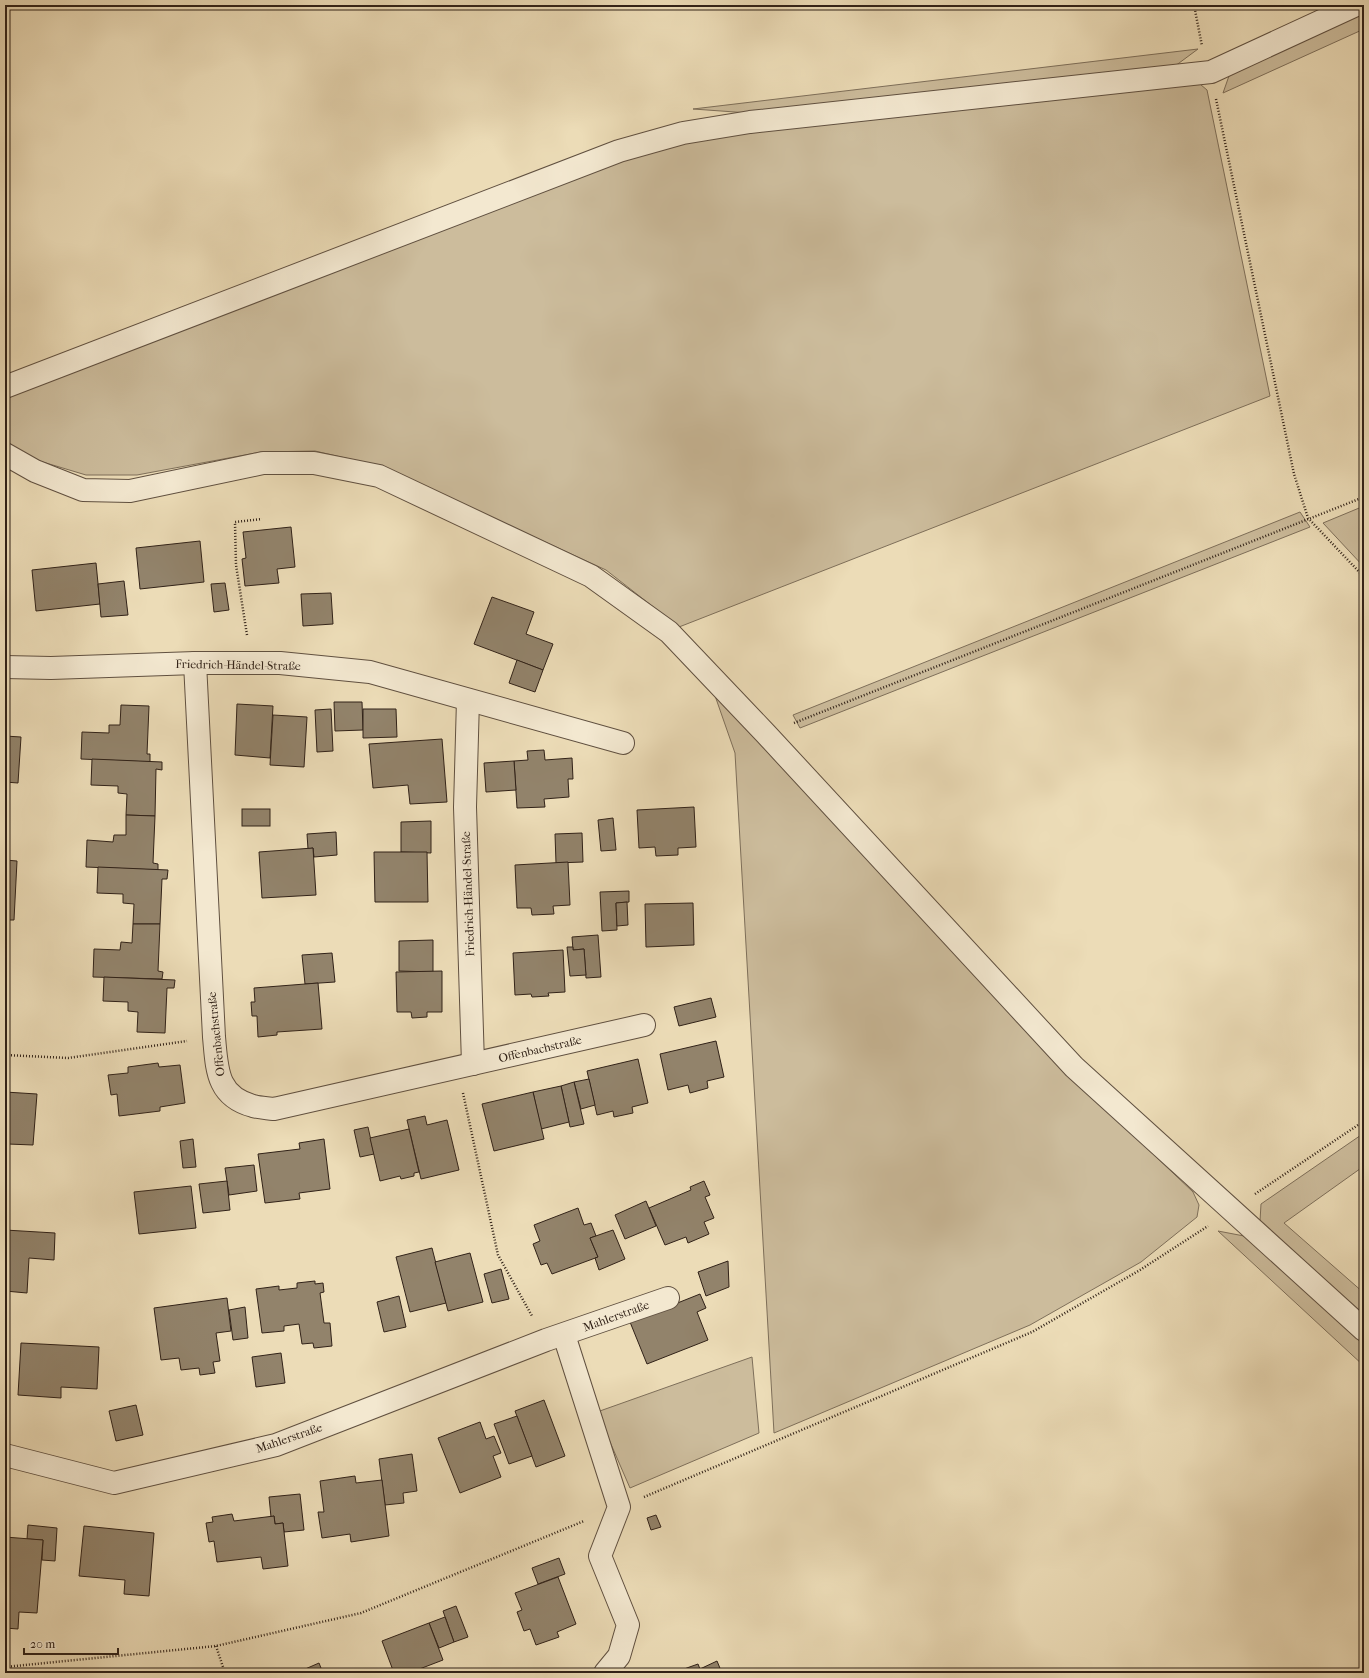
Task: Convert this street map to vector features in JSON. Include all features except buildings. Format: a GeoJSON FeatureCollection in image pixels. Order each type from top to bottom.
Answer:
{"type":"FeatureCollection","features":[{"type":"Feature","properties":{"kind":"street"},"geometry":{"type":"LineString","coordinates":[[5,387],[619,151],[683,133],[750,122],[1211,72],[1356,5]]}},
{"type":"Feature","properties":{"kind":"street"},"geometry":{"type":"LineString","coordinates":[[5,454],[36,471],[83,490],[130,491],[263,463],[314,463],[379,476],[591,576],[669,632],[766,734],[1074,1067],[1364,1330]]}},
{"type":"Feature","properties":{"kind":"street","name":"Friedrich-Händel-Straße"},"geometry":{"type":"LineString","coordinates":[[5,667],[51,668],[196,663],[280,663],[370,672],[623,743]]}},
{"type":"Feature","properties":{"kind":"street","name":"Offenbachstraße"},"geometry":{"type":"LineString","coordinates":[[196,663],[214,1037],[217,1065],[221,1083],[233,1098],[253,1106],[274,1109],[644,1025]]}},
{"type":"Feature","properties":{"kind":"street","name":"Friedrich-Händel-Straße"},"geometry":{"type":"LineString","coordinates":[[465,1066],[465,807],[468,700]]}},
{"type":"Feature","properties":{"kind":"street","name":"Mahlerstraße"},"geometry":{"type":"LineString","coordinates":[[5,1455],[114,1483],[276,1445],[555,1338],[668,1298]]}},
{"type":"Feature","properties":{"kind":"street"},"geometry":{"type":"LineString","coordinates":[[555,1338],[619,1507],[600,1556],[628,1625],[619,1656],[605,1673]]}},
{"type":"Feature","properties":{"kind":"path"},"geometry":{"type":"LineString","coordinates":[[1194,5],[1203,48],[1211,72],[1294,474],[1308,518],[1364,577]]}},
{"type":"Feature","properties":{"kind":"path"},"geometry":{"type":"LineString","coordinates":[[766,734],[1364,496]]}},
{"type":"Feature","properties":{"kind":"path"},"geometry":{"type":"LineString","coordinates":[[251,663],[236,565],[235,522],[262,519]]}},
{"type":"Feature","properties":{"kind":"path"},"geometry":{"type":"LineString","coordinates":[[5,1055],[68,1058],[214,1037]]}},
{"type":"Feature","properties":{"kind":"path"},"geometry":{"type":"LineString","coordinates":[[465,1066],[498,1255],[555,1338]]}},
{"type":"Feature","properties":{"kind":"path"},"geometry":{"type":"LineString","coordinates":[[1232,1210],[1364,1121]]}},
{"type":"Feature","properties":{"kind":"path"},"geometry":{"type":"LineString","coordinates":[[216,1646],[226,1673]]}},
{"type":"Feature","properties":{"kind":"shaded area"},"geometry":{"type":"Polygon","coordinates":[[[1364,11],[1364,29],[1223,93],[1230,73],[1364,11]]]}},
{"type":"Feature","properties":{"kind":"shaded area"},"geometry":{"type":"Polygon","coordinates":[[[1198,49],[1171,69],[749,113],[693,109],[1198,49]]]}},
{"type":"Feature","properties":{"kind":"shaded area"},"geometry":{"type":"Polygon","coordinates":[[[1194,79],[1207,90],[1270,396],[679,627],[606,570],[380,466],[315,451],[261,452],[137,475],[86,475],[36,460],[5,443],[5,394],[621,157],[683,141],[1194,79]]]}},
{"type":"Feature","properties":{"kind":"shaded area"},"geometry":{"type":"Polygon","coordinates":[[[1364,506],[1364,567],[1323,523],[1364,506]]]}},
{"type":"Feature","properties":{"kind":"shaded area"},"geometry":{"type":"Polygon","coordinates":[[[1300,512],[1310,527],[800,728],[793,715],[1300,512]]]}},
{"type":"Feature","properties":{"kind":"shaded area"},"geometry":{"type":"Polygon","coordinates":[[[713,690],[1071,1076],[1193,1192],[1199,1205],[1197,1217],[1141,1262],[1030,1325],[774,1433],[735,753],[713,690]]]}},
{"type":"Feature","properties":{"kind":"shaded area"},"geometry":{"type":"Polygon","coordinates":[[[1364,1133],[1364,1166],[1284,1223],[1364,1293],[1364,1316],[1260,1221],[1261,1204],[1364,1133]]]}},
{"type":"Feature","properties":{"kind":"shaded area"},"geometry":{"type":"Polygon","coordinates":[[[1218,1231],[1244,1236],[1364,1344],[1364,1366],[1218,1231]]]}},
{"type":"Feature","properties":{"kind":"shaded area"},"geometry":{"type":"Polygon","coordinates":[[[752,1357],[759,1433],[630,1488],[597,1412],[752,1357]]]}}]}
